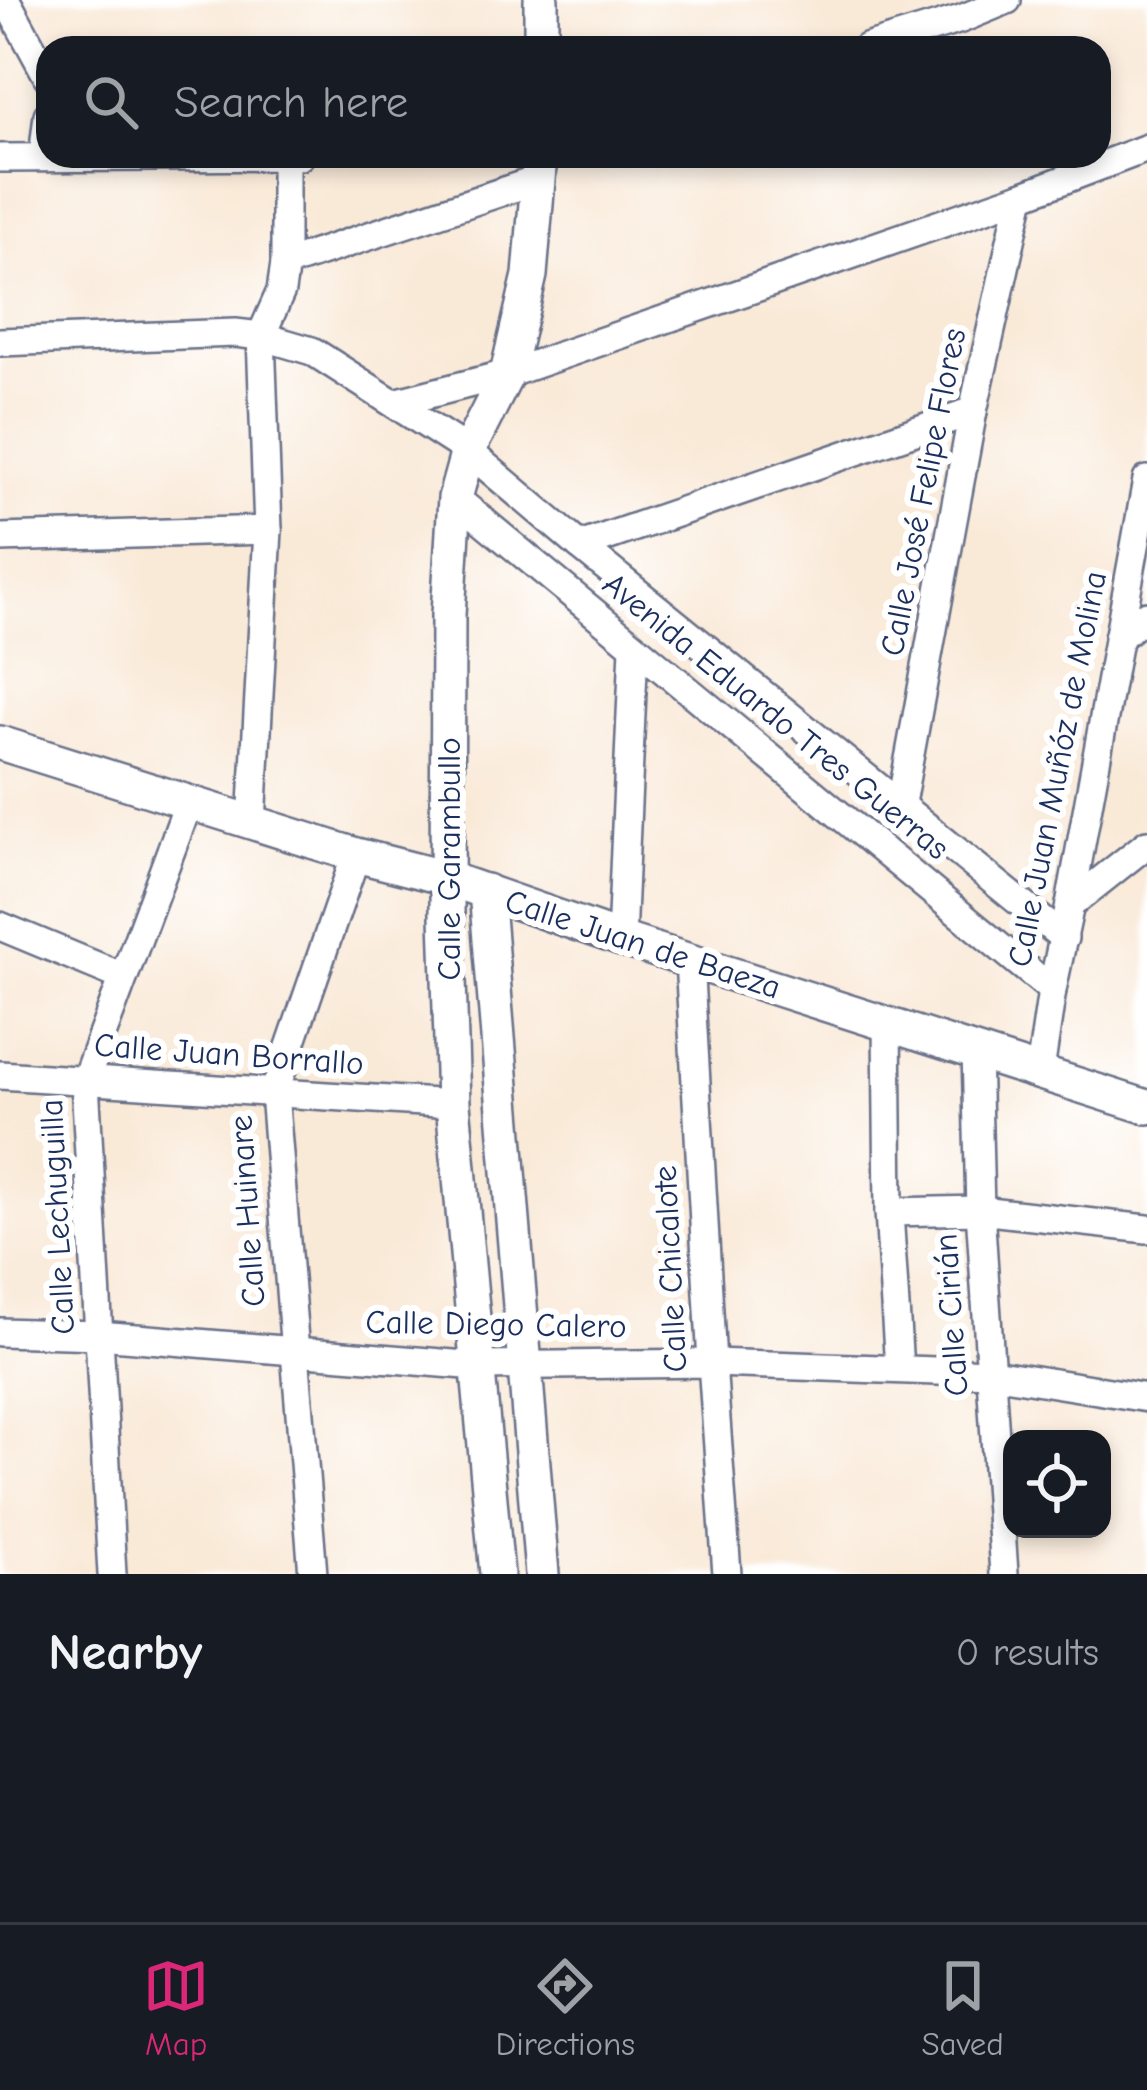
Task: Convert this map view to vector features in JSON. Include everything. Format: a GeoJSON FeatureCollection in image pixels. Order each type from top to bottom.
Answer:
{"type":"FeatureCollection","features":[{"type":"Feature","properties":{"kind":"street"},"geometry":{"type":"LineString","coordinates":[[6,0],[36,54]]}},
{"type":"Feature","properties":{"kind":"street"},"geometry":{"type":"LineString","coordinates":[[541,0],[541,36]]}},
{"type":"Feature","properties":{"kind":"street"},"geometry":{"type":"LineString","coordinates":[[905,36],[1007,0]]}},
{"type":"Feature","properties":{"kind":"street"},"geometry":{"type":"LineString","coordinates":[[1111,162],[1147,148]]}},
{"type":"Feature","properties":{"kind":"street"},"geometry":{"type":"LineString","coordinates":[[0,158],[36,157]]}},
{"type":"Feature","properties":{"kind":"street"},"geometry":{"type":"LineString","coordinates":[[252,823],[268,530],[261,336],[281,291],[286,264],[285,168]]}},
{"type":"Feature","properties":{"kind":"street"},"geometry":{"type":"LineString","coordinates":[[286,264],[538,168]]}},
{"type":"Feature","properties":{"kind":"street","name":"Calle Garambullo"},"geometry":{"type":"LineString","coordinates":[[497,1574],[453,1105],[446,878],[448,615],[455,498],[468,451],[507,374],[530,275],[538,168]]}},
{"type":"Feature","properties":{"kind":"street"},"geometry":{"type":"LineString","coordinates":[[394,404],[507,374],[1094,168]]}},
{"type":"Feature","properties":{"kind":"street","name":"Calle José Felipe Flores"},"geometry":{"type":"LineString","coordinates":[[901,803],[973,411],[1021,196]]}},
{"type":"Feature","properties":{"kind":"street","name":"Avenida Eduardo Tres Guerras"},"geometry":{"type":"LineString","coordinates":[[0,342],[235,333],[312,351],[468,451],[1064,938]]}},
{"type":"Feature","properties":{"kind":"street"},"geometry":{"type":"LineString","coordinates":[[580,546],[973,411]]}},
{"type":"Feature","properties":{"kind":"street","name":"Calle Juan Muñóz de Molina"},"geometry":{"type":"LineString","coordinates":[[1040,1071],[1147,480]]}},
{"type":"Feature","properties":{"kind":"street","name":"Avenida Eduardo Tres Guerras"},"geometry":{"type":"LineString","coordinates":[[455,498],[1052,990]]}},
{"type":"Feature","properties":{"kind":"street"},"geometry":{"type":"LineString","coordinates":[[0,538],[268,530]]}},
{"type":"Feature","properties":{"kind":"street"},"geometry":{"type":"LineString","coordinates":[[1118,638],[1147,615]]}},
{"type":"Feature","properties":{"kind":"street"},"geometry":{"type":"LineString","coordinates":[[621,939],[634,647]]}},
{"type":"Feature","properties":{"kind":"street","name":"Calle Juan de Baeza"},"geometry":{"type":"LineString","coordinates":[[0,742],[356,855],[446,878],[621,939],[1146,1105]]}},
{"type":"Feature","properties":{"kind":"street","name":"Calle Lechuguilla"},"geometry":{"type":"LineString","coordinates":[[112,1574],[85,1081],[189,802]]}},
{"type":"Feature","properties":{"kind":"street"},"geometry":{"type":"LineString","coordinates":[[1070,905],[1147,844]]}},
{"type":"Feature","properties":{"kind":"street","name":"Calle Huinare"},"geometry":{"type":"LineString","coordinates":[[313,1574],[274,1093],[356,855]]}},
{"type":"Feature","properties":{"kind":"street","name":"Calle Garambullo"},"geometry":{"type":"LineString","coordinates":[[486,891],[542,1574]]}},
{"type":"Feature","properties":{"kind":"street"},"geometry":{"type":"LineString","coordinates":[[0,926],[123,977]]}},
{"type":"Feature","properties":{"kind":"street","name":"Calle Chicalote"},"geometry":{"type":"LineString","coordinates":[[688,960],[727,1574]]}},
{"type":"Feature","properties":{"kind":"street"},"geometry":{"type":"LineString","coordinates":[[886,1023],[889,1212],[899,1370]]}},
{"type":"Feature","properties":{"kind":"street","name":"Calle Cirián"},"geometry":{"type":"LineString","coordinates":[[976,1051],[980,1210],[1004,1574]]}},
{"type":"Feature","properties":{"kind":"street","name":"Calle Juan Borrallo"},"geometry":{"type":"LineString","coordinates":[[0,1076],[453,1105]]}},
{"type":"Feature","properties":{"kind":"street"},"geometry":{"type":"LineString","coordinates":[[889,1212],[980,1210],[1147,1229]]}},
{"type":"Feature","properties":{"kind":"street","name":"Calle Diego Calero"},"geometry":{"type":"LineString","coordinates":[[0,1332],[99,1335],[478,1366],[712,1363],[992,1372],[1147,1398]]}}]}
